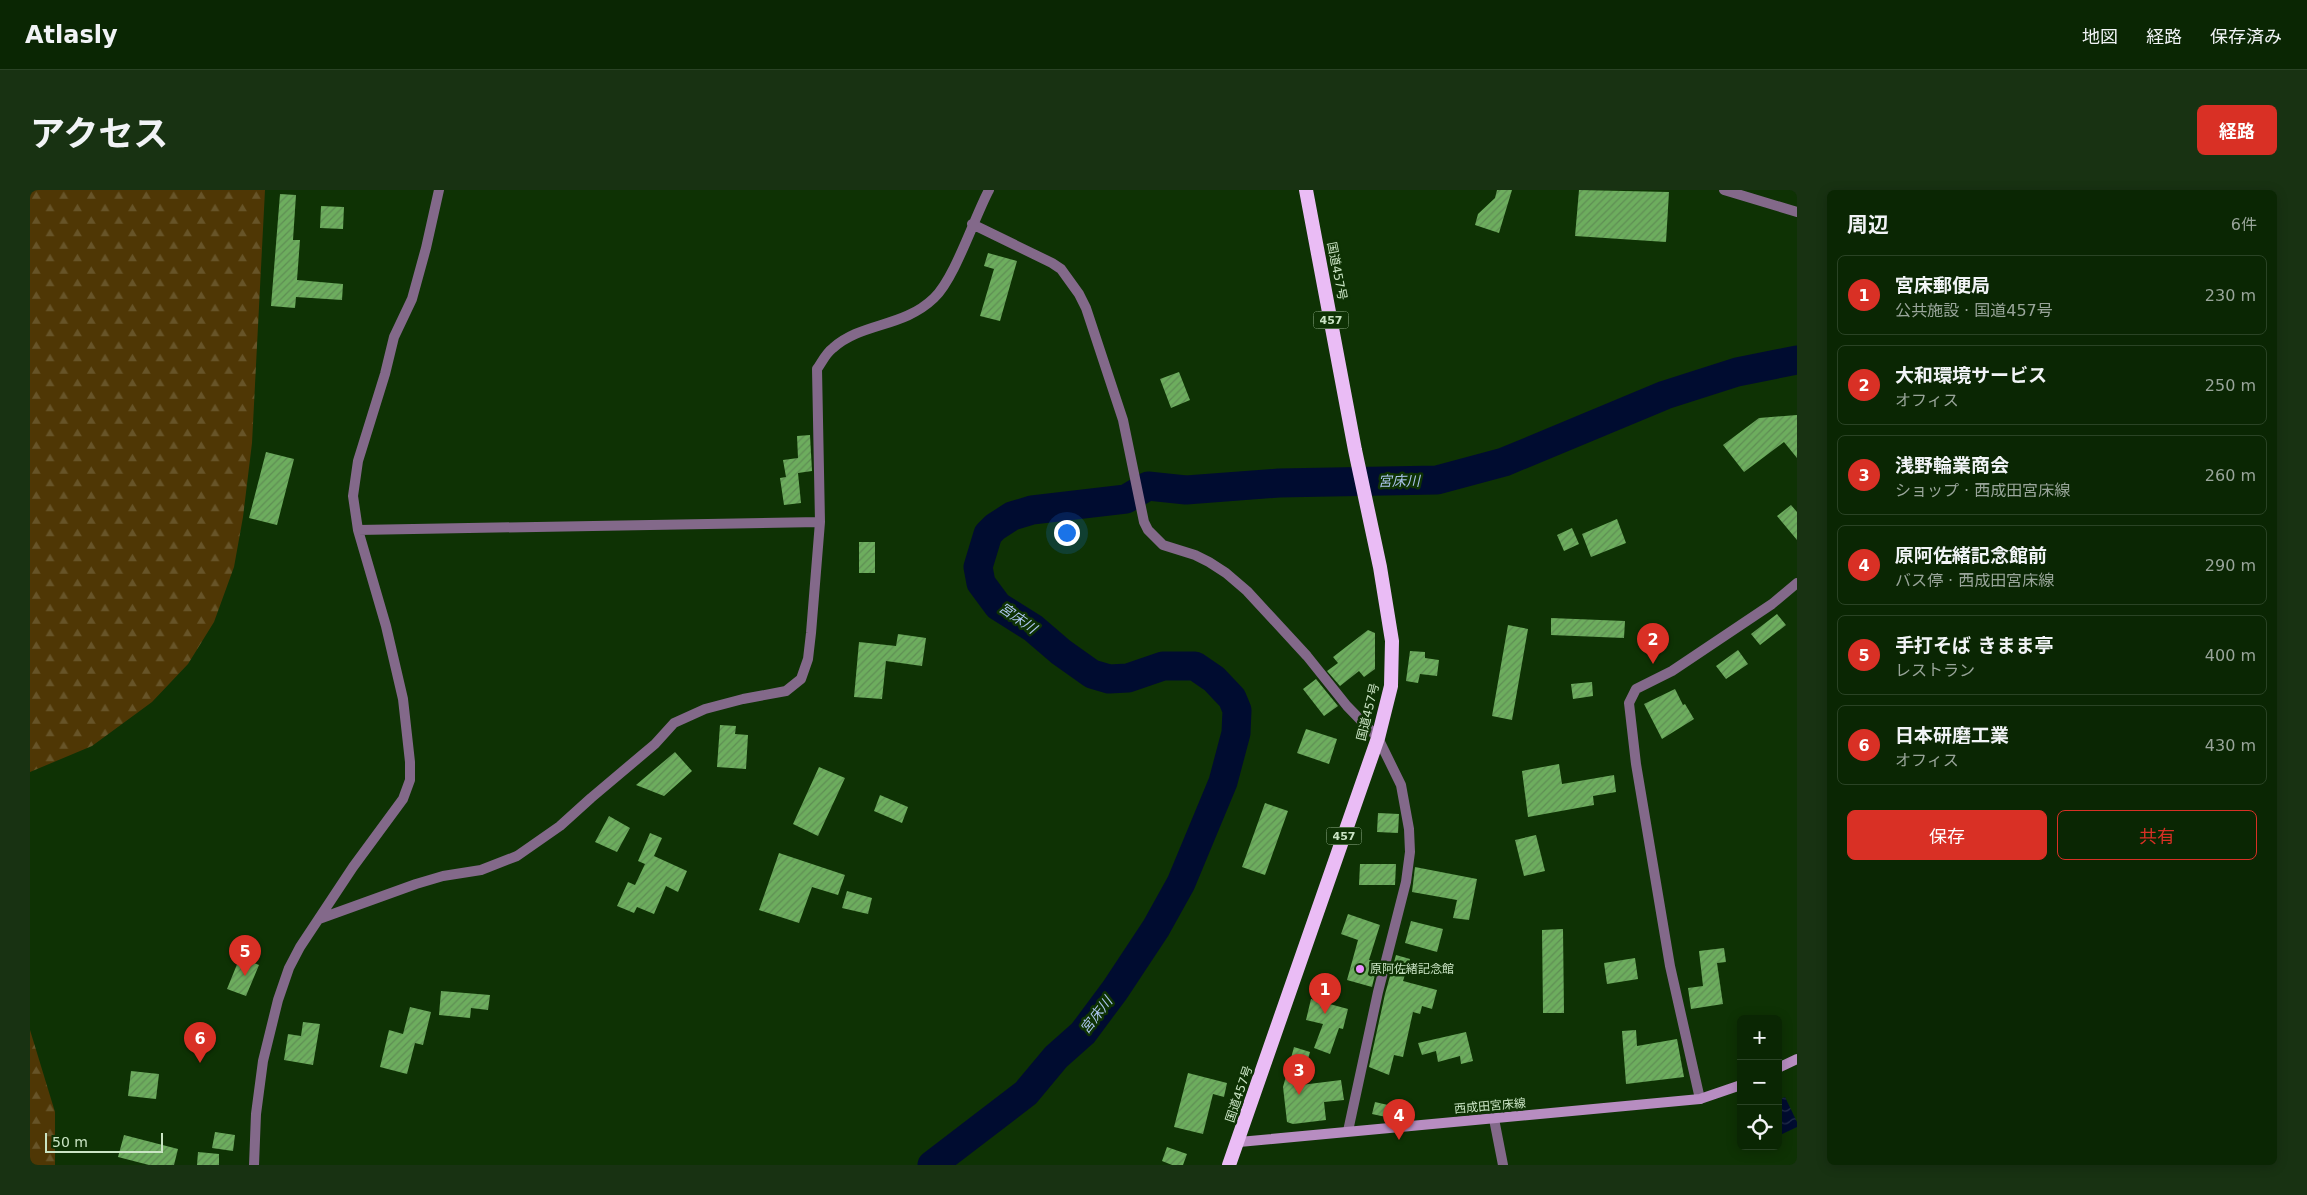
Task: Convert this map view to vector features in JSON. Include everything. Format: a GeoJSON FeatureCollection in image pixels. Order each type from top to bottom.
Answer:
{"type":"FeatureCollection","features":[{"type":"Feature","properties":{"kind":"highway","name":"国道457号"},"geometry":{"type":"LineString","coordinates":[[1229,1165],[1239,1142],[1378,738],[1391,686],[1392,640],[1372,522],[1355,450],[1306,190]]}},
{"type":"Feature","properties":{"kind":"main road"},"geometry":{"type":"LineString","coordinates":[[1782,1066],[1797,1058]]}},
{"type":"Feature","properties":{"kind":"main road","name":"西成田宮床線"},"geometry":{"type":"LineString","coordinates":[[1239,1142],[1700,1099],[1737,1086]]}},
{"type":"Feature","properties":{"kind":"street"},"geometry":{"type":"LineString","coordinates":[[254,1165],[256,1114],[263,1062],[278,1000],[289,968],[354,867],[403,799],[410,780],[406,718],[401,691],[386,626],[358,530],[353,496],[358,461],[385,374],[394,337],[412,299],[439,190]]}},
{"type":"Feature","properties":{"kind":"street"},"geometry":{"type":"LineString","coordinates":[[319,919],[416,884],[443,876],[480,870],[517,856],[560,826],[590,798],[655,744],[674,723],[705,709],[743,699],[777,694],[801,680],[808,658],[820,522],[817,369],[831,348],[847,337],[911,316],[935,297],[951,272],[972,224],[990,190]]}},
{"type":"Feature","properties":{"kind":"street"},"geometry":{"type":"LineString","coordinates":[[1724,190],[1797,212]]}},
{"type":"Feature","properties":{"kind":"street"},"geometry":{"type":"LineString","coordinates":[[972,224],[1052,263],[1061,269],[1075,288],[1086,308],[1128,439],[1143,516],[1148,530],[1163,545],[1195,555],[1208,562],[1226,573],[1247,591],[1307,656],[1347,706],[1378,738],[1401,785],[1409,829],[1410,852],[1406,882],[1378,992],[1348,1131]]}},
{"type":"Feature","properties":{"kind":"street"},"geometry":{"type":"LineString","coordinates":[[358,530],[820,522]]}},
{"type":"Feature","properties":{"kind":"street"},"geometry":{"type":"LineString","coordinates":[[1700,1099],[1670,966],[1636,764],[1629,703],[1636,689],[1672,671],[1772,604],[1797,583]]}},
{"type":"Feature","properties":{"kind":"street"},"geometry":{"type":"LineString","coordinates":[[1494,1119],[1503,1165]]}},
{"type":"Feature","properties":{"kind":"green space"},"geometry":{"type":"Polygon","coordinates":[[[30,190],[265,190],[252,443],[243,517],[234,567],[214,622],[188,664],[152,702],[92,746],[30,772],[30,190]]]}},
{"type":"Feature","properties":{"kind":"green space"},"geometry":{"type":"Polygon","coordinates":[[[30,1030],[55,1112],[55,1165],[30,1165],[30,1030]]]}},
{"type":"Feature","properties":{"kind":"water"},"geometry":{"type":"Polygon","coordinates":[[[1785,1097],[1797,1122],[1797,1127],[1782,1134],[1782,1105],[1782,1098],[1785,1097]]]}},
{"type":"Feature","properties":{"kind":"building"},"geometry":{"type":"Polygon","coordinates":[[[1497,190],[1512,190],[1499,233],[1475,225],[1478,214],[1495,198],[1497,190]]]}},
{"type":"Feature","properties":{"kind":"building"},"geometry":{"type":"Polygon","coordinates":[[[1579,190],[1669,192],[1666,242],[1575,236],[1579,190]]]}},
{"type":"Feature","properties":{"kind":"building"},"geometry":{"type":"Polygon","coordinates":[[[280,194],[296,195],[293,240],[300,240],[297,280],[343,284],[342,300],[296,297],[295,308],[271,306],[280,194]]]}},
{"type":"Feature","properties":{"kind":"building"},"geometry":{"type":"Polygon","coordinates":[[[321,206],[344,207],[343,229],[320,228],[321,206]]]}},
{"type":"Feature","properties":{"kind":"building"},"geometry":{"type":"Polygon","coordinates":[[[988,253],[1017,261],[1000,321],[980,316],[994,269],[984,266],[988,253]]]}},
{"type":"Feature","properties":{"kind":"building"},"geometry":{"type":"Polygon","coordinates":[[[1179,372],[1190,400],[1171,408],[1160,379],[1179,372]]]}},
{"type":"Feature","properties":{"kind":"building"},"geometry":{"type":"Polygon","coordinates":[[[1797,415],[1797,458],[1784,442],[1744,472],[1723,445],[1759,418],[1797,415]]]}},
{"type":"Feature","properties":{"kind":"building"},"geometry":{"type":"Polygon","coordinates":[[[810,435],[812,471],[798,473],[801,503],[784,505],[780,478],[786,477],[783,460],[798,458],[797,436],[810,435]]]}},
{"type":"Feature","properties":{"kind":"building"},"geometry":{"type":"Polygon","coordinates":[[[266,452],[294,459],[277,525],[249,518],[266,452]]]}},
{"type":"Feature","properties":{"kind":"building"},"geometry":{"type":"Polygon","coordinates":[[[1791,505],[1797,512],[1797,540],[1777,516],[1791,505]]]}},
{"type":"Feature","properties":{"kind":"building"},"geometry":{"type":"Polygon","coordinates":[[[1617,519],[1626,543],[1591,557],[1582,534],[1617,519]]]}},
{"type":"Feature","properties":{"kind":"building"},"geometry":{"type":"Polygon","coordinates":[[[1572,528],[1579,544],[1564,551],[1557,535],[1572,528]]]}},
{"type":"Feature","properties":{"kind":"building"},"geometry":{"type":"Polygon","coordinates":[[[859,542],[875,542],[875,573],[859,573],[859,542]]]}},
{"type":"Feature","properties":{"kind":"building"},"geometry":{"type":"Polygon","coordinates":[[[1777,614],[1786,625],[1760,645],[1751,634],[1777,614]]]}},
{"type":"Feature","properties":{"kind":"building"},"geometry":{"type":"Polygon","coordinates":[[[1551,618],[1625,621],[1624,638],[1551,635],[1551,618]]]}},
{"type":"Feature","properties":{"kind":"building"},"geometry":{"type":"Polygon","coordinates":[[[1508,625],[1528,629],[1512,720],[1492,716],[1508,625]]]}},
{"type":"Feature","properties":{"kind":"building"},"geometry":{"type":"Polygon","coordinates":[[[1368,630],[1375,633],[1375,669],[1364,677],[1359,671],[1340,686],[1327,671],[1338,663],[1333,657],[1368,630]]]}},
{"type":"Feature","properties":{"kind":"building"},"geometry":{"type":"Polygon","coordinates":[[[898,634],[926,638],[922,666],[886,661],[882,699],[854,697],[859,642],[896,646],[898,634]]]}},
{"type":"Feature","properties":{"kind":"building"},"geometry":{"type":"Polygon","coordinates":[[[1738,650],[1748,664],[1726,679],[1716,666],[1738,650]]]}},
{"type":"Feature","properties":{"kind":"building"},"geometry":{"type":"Polygon","coordinates":[[[1410,651],[1425,652],[1425,658],[1439,660],[1437,676],[1420,674],[1418,683],[1406,681],[1410,651]]]}},
{"type":"Feature","properties":{"kind":"building"},"geometry":{"type":"Polygon","coordinates":[[[1316,679],[1338,706],[1324,716],[1303,689],[1316,679]]]}},
{"type":"Feature","properties":{"kind":"building"},"geometry":{"type":"Polygon","coordinates":[[[1592,682],[1593,696],[1573,699],[1571,684],[1592,682]]]}},
{"type":"Feature","properties":{"kind":"building"},"geometry":{"type":"Polygon","coordinates":[[[1675,689],[1683,705],[1685,704],[1694,719],[1662,739],[1644,704],[1675,689]]]}},
{"type":"Feature","properties":{"kind":"building"},"geometry":{"type":"Polygon","coordinates":[[[720,725],[736,726],[735,734],[748,735],[746,769],[717,767],[720,725]]]}},
{"type":"Feature","properties":{"kind":"building"},"geometry":{"type":"Polygon","coordinates":[[[1306,729],[1337,739],[1329,764],[1297,753],[1306,729]]]}},
{"type":"Feature","properties":{"kind":"building"},"geometry":{"type":"Polygon","coordinates":[[[675,752],[692,771],[664,796],[636,785],[675,752]]]}},
{"type":"Feature","properties":{"kind":"building"},"geometry":{"type":"Polygon","coordinates":[[[1559,764],[1562,784],[1614,775],[1616,792],[1593,796],[1594,805],[1528,817],[1522,771],[1559,764]]]}},
{"type":"Feature","properties":{"kind":"building"},"geometry":{"type":"Polygon","coordinates":[[[819,767],[845,778],[818,836],[793,824],[819,767]]]}},
{"type":"Feature","properties":{"kind":"building"},"geometry":{"type":"Polygon","coordinates":[[[880,795],[908,807],[902,823],[874,811],[880,795]]]}},
{"type":"Feature","properties":{"kind":"building"},"geometry":{"type":"Polygon","coordinates":[[[1265,803],[1288,811],[1265,875],[1242,867],[1265,803]]]}},
{"type":"Feature","properties":{"kind":"building"},"geometry":{"type":"Polygon","coordinates":[[[1378,813],[1399,814],[1398,833],[1377,832],[1378,813]]]}},
{"type":"Feature","properties":{"kind":"building"},"geometry":{"type":"Polygon","coordinates":[[[609,816],[630,828],[617,852],[595,842],[609,816]]]}},
{"type":"Feature","properties":{"kind":"building"},"geometry":{"type":"Polygon","coordinates":[[[650,833],[662,838],[654,856],[687,871],[678,892],[666,886],[654,914],[637,907],[634,913],[617,906],[628,882],[635,885],[645,864],[638,861],[650,833]]]}},
{"type":"Feature","properties":{"kind":"building"},"geometry":{"type":"Polygon","coordinates":[[[1536,835],[1545,871],[1524,876],[1515,840],[1536,835]]]}},
{"type":"Feature","properties":{"kind":"building"},"geometry":{"type":"Polygon","coordinates":[[[779,853],[845,875],[838,895],[812,887],[799,923],[759,910],[779,853]]]}},
{"type":"Feature","properties":{"kind":"building"},"geometry":{"type":"Polygon","coordinates":[[[1360,864],[1396,864],[1395,885],[1359,885],[1360,864]]]}},
{"type":"Feature","properties":{"kind":"building"},"geometry":{"type":"Polygon","coordinates":[[[1415,867],[1477,879],[1469,920],[1453,918],[1457,900],[1412,892],[1415,867]]]}},
{"type":"Feature","properties":{"kind":"building"},"geometry":{"type":"Polygon","coordinates":[[[847,891],[872,898],[868,914],[842,908],[847,891]]]}},
{"type":"Feature","properties":{"kind":"building"},"geometry":{"type":"Polygon","coordinates":[[[1348,914],[1380,925],[1369,960],[1378,962],[1372,987],[1347,980],[1358,940],[1341,934],[1348,914]]]}},
{"type":"Feature","properties":{"kind":"building"},"geometry":{"type":"Polygon","coordinates":[[[1411,921],[1443,929],[1437,952],[1405,943],[1411,921]]]}},
{"type":"Feature","properties":{"kind":"building"},"geometry":{"type":"Polygon","coordinates":[[[1563,929],[1564,1013],[1543,1013],[1542,930],[1563,929]]]}},
{"type":"Feature","properties":{"kind":"building"},"geometry":{"type":"Polygon","coordinates":[[[1724,948],[1726,962],[1717,963],[1723,1004],[1691,1009],[1688,988],[1703,986],[1699,951],[1724,948]]]}},
{"type":"Feature","properties":{"kind":"building"},"geometry":{"type":"Polygon","coordinates":[[[1396,955],[1410,959],[1403,981],[1437,990],[1432,1009],[1422,1006],[1420,1014],[1413,1012],[1403,1057],[1394,1055],[1389,1075],[1369,1067],[1385,994],[1396,955]]]}},
{"type":"Feature","properties":{"kind":"building"},"geometry":{"type":"Polygon","coordinates":[[[240,957],[259,965],[246,996],[227,989],[240,957]]]}},
{"type":"Feature","properties":{"kind":"building"},"geometry":{"type":"Polygon","coordinates":[[[1635,958],[1638,979],[1607,984],[1604,963],[1635,958]]]}},
{"type":"Feature","properties":{"kind":"building"},"geometry":{"type":"Polygon","coordinates":[[[441,991],[490,995],[488,1010],[471,1008],[470,1018],[439,1015],[441,991]]]}},
{"type":"Feature","properties":{"kind":"building"},"geometry":{"type":"Polygon","coordinates":[[[1311,999],[1348,1009],[1343,1029],[1339,1028],[1330,1054],[1314,1048],[1323,1024],[1306,1020],[1311,999]]]}},
{"type":"Feature","properties":{"kind":"building"},"geometry":{"type":"Polygon","coordinates":[[[410,1007],[431,1012],[423,1045],[415,1043],[407,1074],[380,1067],[389,1030],[403,1034],[410,1007]]]}},
{"type":"Feature","properties":{"kind":"building"},"geometry":{"type":"Polygon","coordinates":[[[303,1022],[320,1024],[313,1065],[284,1060],[288,1034],[301,1036],[303,1022]]]}},
{"type":"Feature","properties":{"kind":"building"},"geometry":{"type":"Polygon","coordinates":[[[1636,1030],[1637,1046],[1677,1039],[1684,1077],[1626,1084],[1622,1031],[1636,1030]]]}},
{"type":"Feature","properties":{"kind":"building"},"geometry":{"type":"Polygon","coordinates":[[[1466,1032],[1473,1061],[1461,1064],[1460,1056],[1438,1062],[1436,1051],[1422,1055],[1418,1043],[1466,1032]]]}},
{"type":"Feature","properties":{"kind":"building"},"geometry":{"type":"Polygon","coordinates":[[[1294,1047],[1310,1052],[1301,1085],[1341,1080],[1344,1100],[1324,1102],[1326,1120],[1293,1124],[1287,1122],[1283,1087],[1294,1047]]]}},
{"type":"Feature","properties":{"kind":"building"},"geometry":{"type":"Polygon","coordinates":[[[131,1071],[159,1074],[156,1099],[128,1096],[131,1071]]]}},
{"type":"Feature","properties":{"kind":"building"},"geometry":{"type":"Polygon","coordinates":[[[1188,1073],[1227,1083],[1224,1097],[1213,1094],[1203,1134],[1174,1127],[1188,1073]]]}},
{"type":"Feature","properties":{"kind":"building"},"geometry":{"type":"Polygon","coordinates":[[[1375,1102],[1388,1105],[1386,1117],[1372,1114],[1375,1102]]]}},
{"type":"Feature","properties":{"kind":"building"},"geometry":{"type":"Polygon","coordinates":[[[215,1132],[235,1135],[233,1151],[212,1148],[215,1132]]]}},
{"type":"Feature","properties":{"kind":"building"},"geometry":{"type":"Polygon","coordinates":[[[124,1135],[178,1149],[174,1165],[149,1165],[118,1157],[124,1135]]]}},
{"type":"Feature","properties":{"kind":"building"},"geometry":{"type":"Polygon","coordinates":[[[1167,1147],[1187,1154],[1183,1165],[1172,1165],[1162,1161],[1167,1147]]]}},
{"type":"Feature","properties":{"kind":"building"},"geometry":{"type":"Polygon","coordinates":[[[198,1152],[219,1154],[219,1165],[197,1165],[198,1152]]]}},
{"type":"Feature","properties":{"kind":"waterway","name":"宮床川"},"geometry":{"type":"LineString","coordinates":[[932,1165],[1026,1093],[1056,1057],[1083,1033],[1115,990],[1156,928],[1181,883],[1223,782],[1236,733],[1237,710],[1232,698],[1214,679],[1195,666],[1163,666],[1128,678],[1109,679],[1092,674],[1061,652],[1033,628],[998,606],[981,583],[978,567],[988,534],[995,527],[1012,516],[1032,510],[1126,499],[1148,486],[1186,490],[1279,483],[1437,480],[1504,462],[1665,395],[1737,372],[1797,360]]}},
{"type":"Feature","properties":{"kind":"place","name":"大和環境サービス"},"geometry":{"type":"Point","coordinates":[1653,664]}},
{"type":"Feature","properties":{"kind":"place","name":"原阿佐緒記念館"},"geometry":{"type":"Point","coordinates":[1360,969]}},
{"type":"Feature","properties":{"kind":"place","name":"手打そば きまま亭"},"geometry":{"type":"Point","coordinates":[245,976]}},
{"type":"Feature","properties":{"kind":"place","name":"宮床郵便局"},"geometry":{"type":"Point","coordinates":[1325,1014]}},
{"type":"Feature","properties":{"kind":"place","name":"日本研磨工業"},"geometry":{"type":"Point","coordinates":[200,1063]}},
{"type":"Feature","properties":{"kind":"place","name":"浅野輪業商会"},"geometry":{"type":"Point","coordinates":[1299,1095]}},
{"type":"Feature","properties":{"kind":"place","name":"原阿佐緒記念館前"},"geometry":{"type":"Point","coordinates":[1399,1140]}}]}
